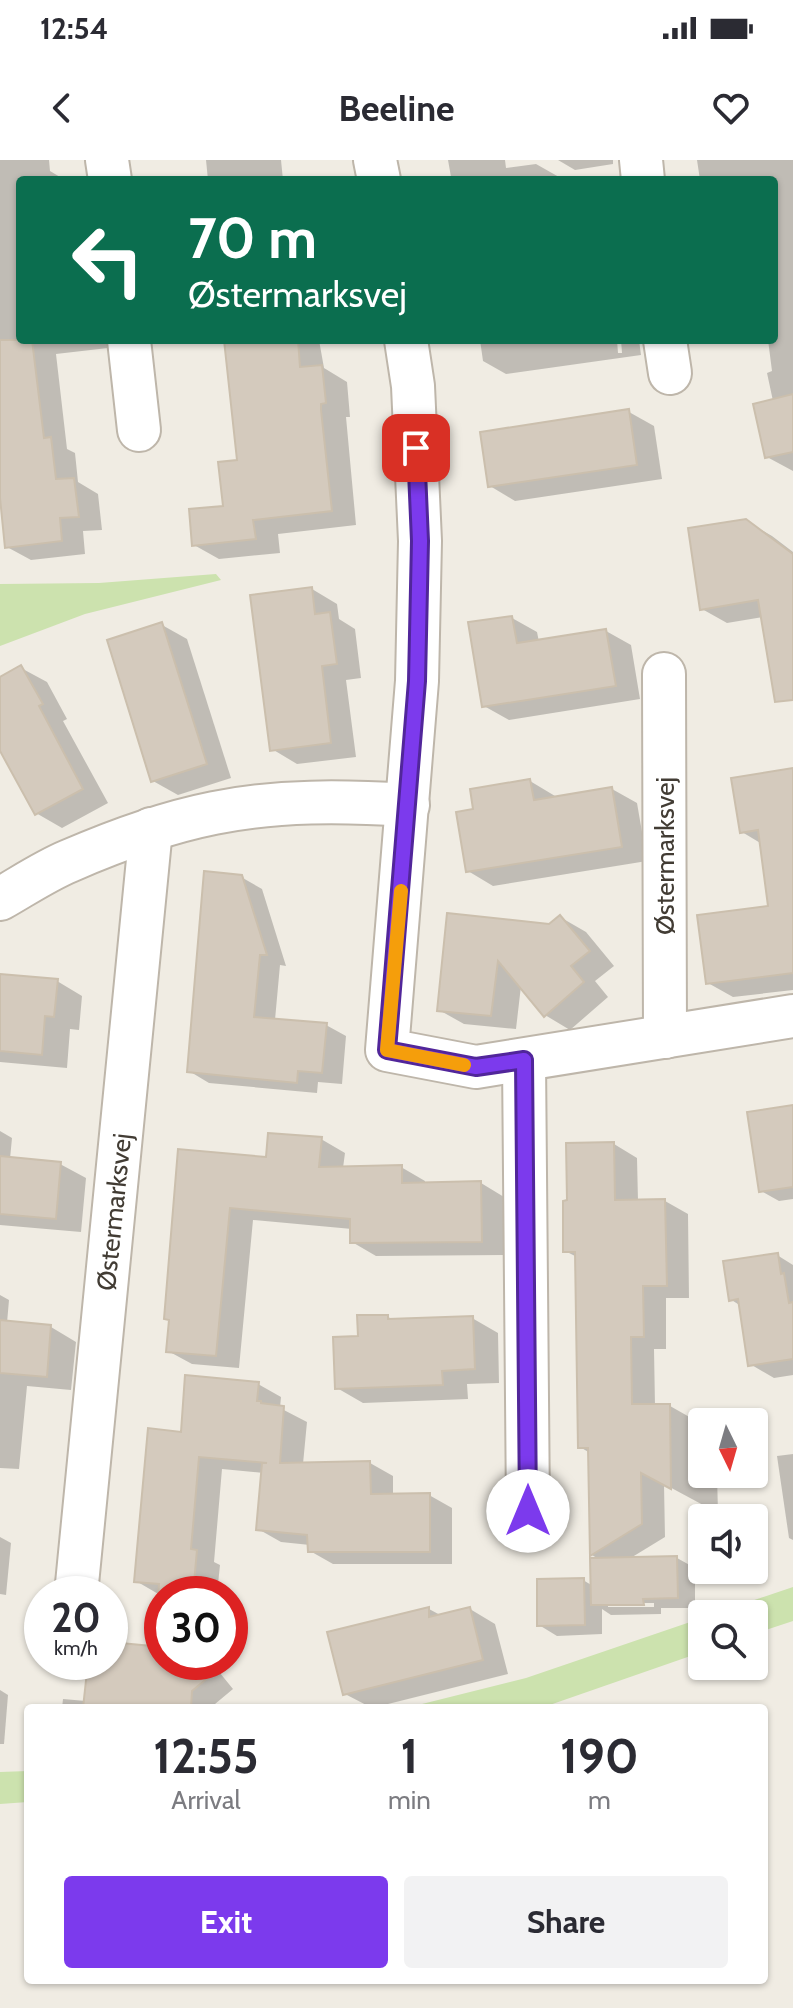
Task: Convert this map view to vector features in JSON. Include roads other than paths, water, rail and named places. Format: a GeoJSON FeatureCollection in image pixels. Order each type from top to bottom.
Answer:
{"type":"FeatureCollection","features":[{"type":"Feature","properties":{"kind":"street"},"geometry":{"type":"LineString","coordinates":[[129,344],[139,430]]}},
{"type":"Feature","properties":{"kind":"street"},"geometry":{"type":"LineString","coordinates":[[407,344],[413,386],[420,541],[417,681],[387,1050],[476,1067],[793,1016]]}},
{"type":"Feature","properties":{"kind":"street","name":"Østermarksvej"},"geometry":{"type":"LineString","coordinates":[[664,674],[665,1037]]}},
{"type":"Feature","properties":{"kind":"street"},"geometry":{"type":"LineString","coordinates":[[0,899],[67,862],[151,829],[214,813],[282,803],[348,801],[408,805]]}},
{"type":"Feature","properties":{"kind":"street","name":"Østermarksvej"},"geometry":{"type":"LineString","coordinates":[[78,1576],[151,829]]}},
{"type":"Feature","properties":{"kind":"street"},"geometry":{"type":"LineString","coordinates":[[524,1060],[528,1511]]}}]}
